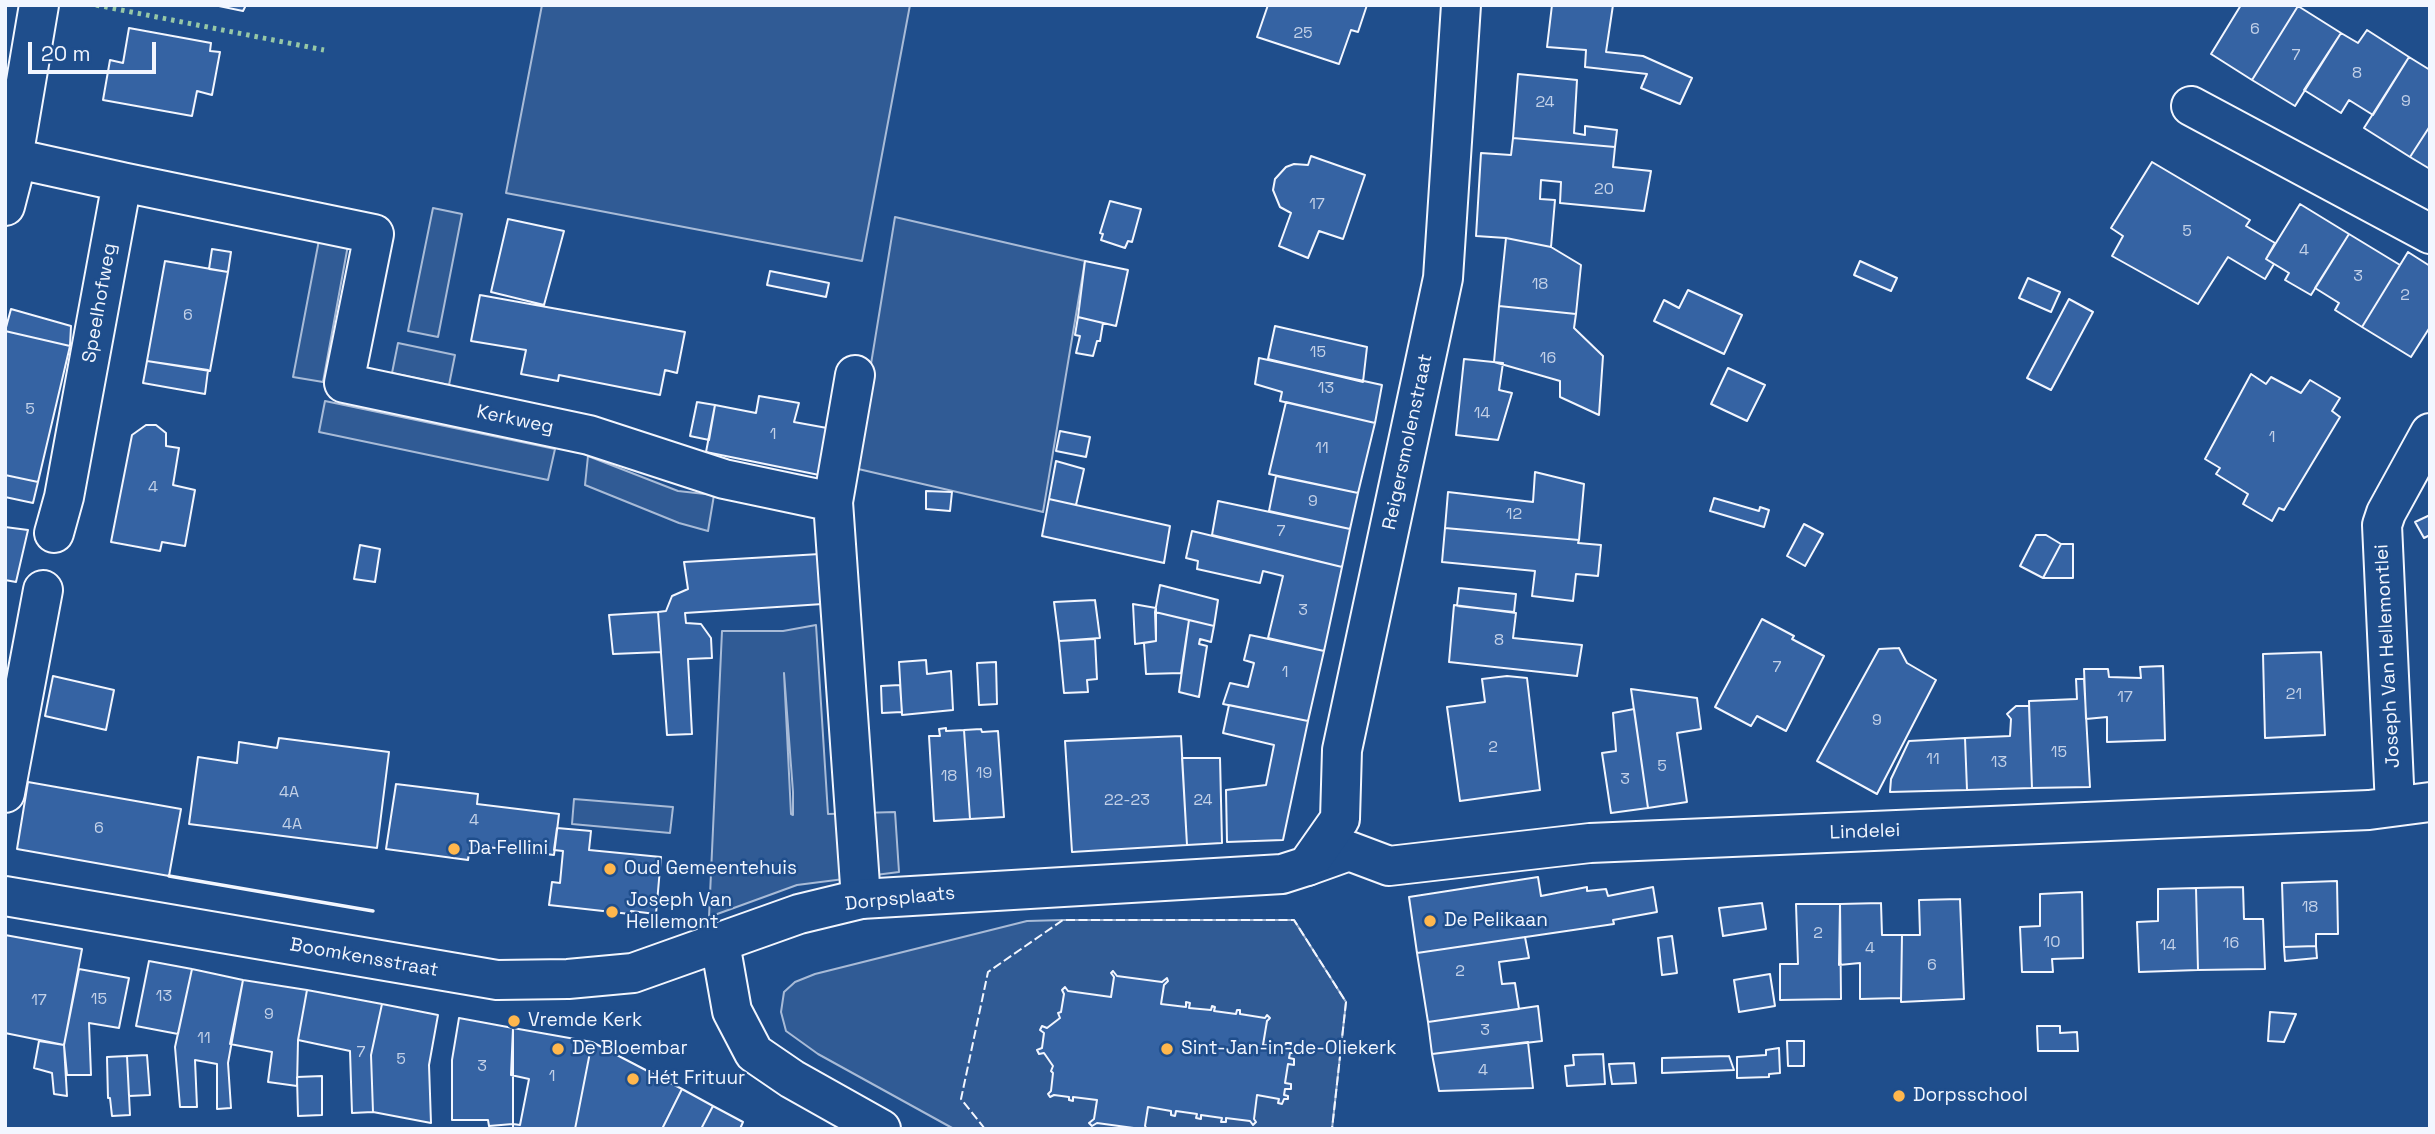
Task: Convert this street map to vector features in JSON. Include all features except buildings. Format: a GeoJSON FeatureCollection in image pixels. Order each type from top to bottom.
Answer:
{"type":"FeatureCollection","features":[{"type":"Feature","properties":{"kind":"street"},"geometry":{"type":"LineString","coordinates":[[5,206],[12,179],[13,158],[39,5]]}},
{"type":"Feature","properties":{"kind":"street","name":"Reigersmolenstraat"},"geometry":{"type":"LineString","coordinates":[[1307,866],[1340,818],[1342,750],[1443,278],[1461,5]]}},
{"type":"Feature","properties":{"kind":"street"},"geometry":{"type":"LineString","coordinates":[[2191,106],[2430,234]]}},
{"type":"Feature","properties":{"kind":"street"},"geometry":{"type":"LineString","coordinates":[[13,158],[122,182]]}},
{"type":"Feature","properties":{"kind":"street","name":"Kerkweg"},"geometry":{"type":"LineString","coordinates":[[122,182],[374,233],[344,383],[589,435],[724,479],[832,502]]}},
{"type":"Feature","properties":{"kind":"street","name":"Speelhofweg"},"geometry":{"type":"LineString","coordinates":[[54,533],[64,497],[122,182]]}},
{"type":"Feature","properties":{"kind":"street"},"geometry":{"type":"LineString","coordinates":[[856,375],[832,502],[861,899]]}},
{"type":"Feature","properties":{"kind":"street","name":"Joseph Van Hellemontlei"},"geometry":{"type":"LineString","coordinates":[[2413,804],[2382,525],[2430,433]]}},
{"type":"Feature","properties":{"kind":"street"},"geometry":{"type":"LineString","coordinates":[[5,793],[43,590]]}},
{"type":"Feature","properties":{"kind":"street","name":"Lindelei"},"geometry":{"type":"LineString","coordinates":[[1307,866],[1349,851],[1389,866],[1590,843],[2342,811],[2413,804]]}},
{"type":"Feature","properties":{"kind":"street","name":"Dorpsplaats"},"geometry":{"type":"LineString","coordinates":[[720,943],[799,914],[861,899],[1282,874],[1307,866]]}},
{"type":"Feature","properties":{"kind":"street","name":"Boomkensstraat"},"geometry":{"type":"LineString","coordinates":[[5,896],[497,980],[568,979],[633,973],[720,943]]}},
{"type":"Feature","properties":{"kind":"street"},"geometry":{"type":"LineString","coordinates":[[720,943],[732,1011],[754,1053],[792,1079],[881,1129]]}},
{"type":"Feature","properties":{"kind":"shaded area"},"geometry":{"type":"Polygon","coordinates":[[[542,5],[910,5],[862,261],[506,193],[542,5]]]}},
{"type":"Feature","properties":{"kind":"shaded area"},"geometry":{"type":"Polygon","coordinates":[[[433,208],[462,214],[438,337],[408,331],[433,208]]]}},
{"type":"Feature","properties":{"kind":"shaded area"},"geometry":{"type":"Polygon","coordinates":[[[895,217],[1085,261],[1043,512],[854,468],[895,217]]]}},
{"type":"Feature","properties":{"kind":"shaded area"},"geometry":{"type":"Polygon","coordinates":[[[319,240],[348,245],[323,382],[293,377],[319,240]]]}},
{"type":"Feature","properties":{"kind":"shaded area"},"geometry":{"type":"Polygon","coordinates":[[[398,343],[455,355],[449,385],[392,373],[398,343]]]}},
{"type":"Feature","properties":{"kind":"shaded area"},"geometry":{"type":"Polygon","coordinates":[[[325,401],[555,449],[548,480],[319,432],[325,401]]]}},
{"type":"Feature","properties":{"kind":"shaded area"},"geometry":{"type":"Polygon","coordinates":[[[588,456],[678,491],[714,495],[708,531],[679,523],[585,485],[588,456]]]}},
{"type":"Feature","properties":{"kind":"shaded area"},"geometry":{"type":"Polygon","coordinates":[[[816,625],[828,814],[895,812],[899,872],[797,885],[709,917],[722,631],[783,631],[816,625]],[[784,673],[793,815],[793,792],[784,673]]]}},
{"type":"Feature","properties":{"kind":"shaded area"},"geometry":{"type":"Polygon","coordinates":[[[574,799],[673,807],[670,833],[572,824],[574,799]]]}},
{"type":"Feature","properties":{"kind":"shaded area"},"geometry":{"type":"Polygon","coordinates":[[[1294,920],[1346,1002],[1332,1129],[954,1129],[818,1054],[786,1031],[781,1012],[784,992],[795,982],[815,974],[1027,921],[1294,920]]]}},
{"type":"Feature","properties":{"kind":"hedge"},"geometry":{"type":"LineString","coordinates":[[96,5],[324,50]]}},
{"type":"Feature","properties":{"kind":"fence"},"geometry":{"type":"LineString","coordinates":[[985,1129],[961,1099],[988,972],[1063,920],[1294,920],[1346,1002],[1332,1129]]}},
{"type":"Feature","properties":{"kind":"wall"},"geometry":{"type":"LineString","coordinates":[[169,876],[373,911]]}},
{"type":"Feature","properties":{"kind":"place","name":"Da Fellini"},"geometry":{"type":"Point","coordinates":[454,849]}},
{"type":"Feature","properties":{"kind":"place","name":"Oud Gemeentehuis"},"geometry":{"type":"Point","coordinates":[610,869]}},
{"type":"Feature","properties":{"kind":"place","name":"Joseph Van Hellemont"},"geometry":{"type":"Point","coordinates":[612,912]}},
{"type":"Feature","properties":{"kind":"place","name":"De Pelikaan"},"geometry":{"type":"Point","coordinates":[1430,921]}},
{"type":"Feature","properties":{"kind":"place","name":"Vremde Kerk"},"geometry":{"type":"Point","coordinates":[514,1021]}},
{"type":"Feature","properties":{"kind":"place","name":"De Bloembar"},"geometry":{"type":"Point","coordinates":[558,1049]}},
{"type":"Feature","properties":{"kind":"place","name":"Sint-Jan-in-de-Oliekerk"},"geometry":{"type":"Point","coordinates":[1167,1049]}},
{"type":"Feature","properties":{"kind":"place","name":"Hét Frituur"},"geometry":{"type":"Point","coordinates":[633,1079]}},
{"type":"Feature","properties":{"kind":"place","name":"Dorpsschool"},"geometry":{"type":"Point","coordinates":[1899,1096]}}]}
